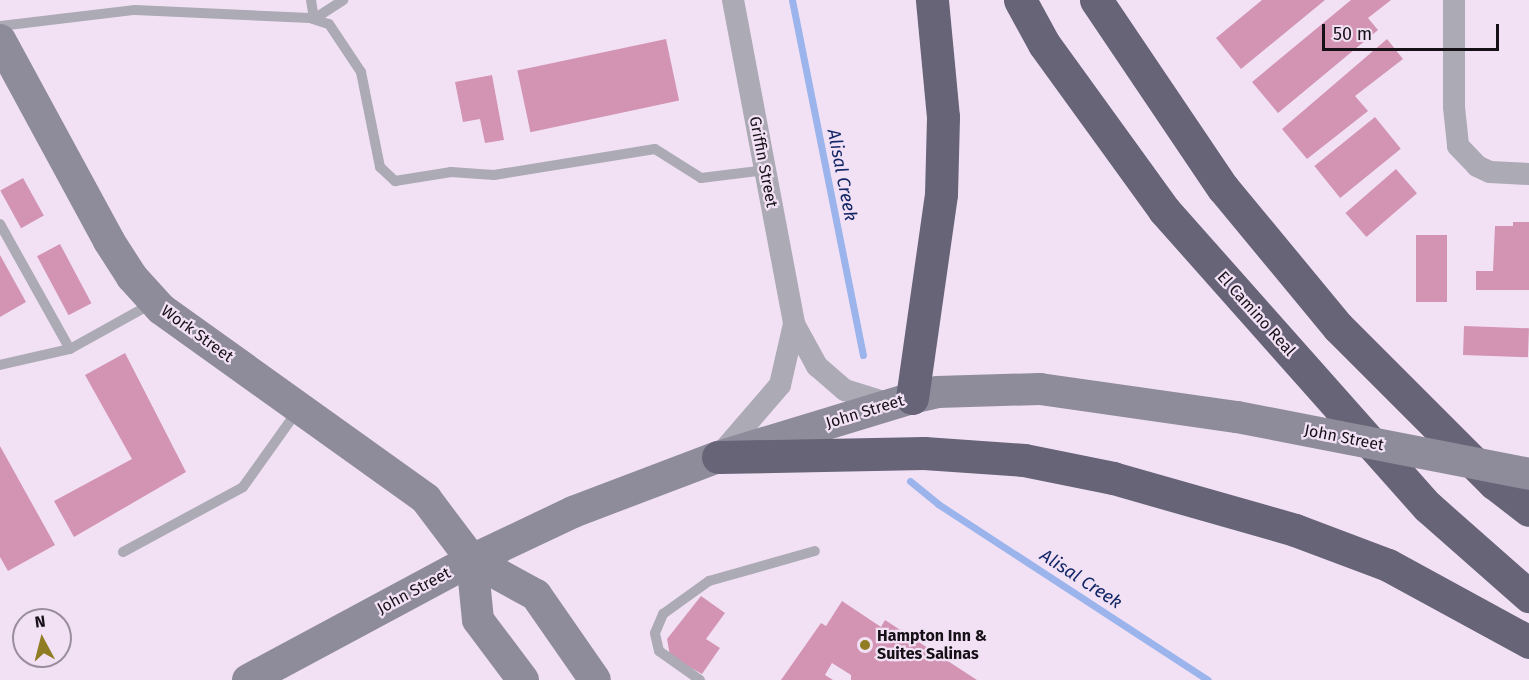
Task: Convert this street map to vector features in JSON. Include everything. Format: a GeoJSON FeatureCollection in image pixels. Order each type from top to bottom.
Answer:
{"type":"FeatureCollection","features":[{"type":"Feature","properties":{"kind":"highway"},"geometry":{"type":"LineString","coordinates":[[901,401],[941,194],[942,97],[932,0]]}},
{"type":"Feature","properties":{"kind":"highway","name":"El Camino Real"},"geometry":{"type":"LineString","coordinates":[[1020,0],[1044,44],[1164,210],[1428,507],[1529,596]]}},
{"type":"Feature","properties":{"kind":"highway"},"geometry":{"type":"LineString","coordinates":[[1096,0],[1223,188],[1338,327],[1494,483],[1529,510]]}},
{"type":"Feature","properties":{"kind":"highway"},"geometry":{"type":"LineString","coordinates":[[718,457],[924,453],[1024,460],[1113,478],[1295,530],[1388,565],[1529,642]]}},
{"type":"Feature","properties":{"kind":"main road","name":"Work Street"},"geometry":{"type":"LineString","coordinates":[[0,39],[109,241],[132,277],[155,302],[426,499],[472,560],[536,595],[595,680]]}},
{"type":"Feature","properties":{"kind":"main road","name":"John Street"},"geometry":{"type":"LineString","coordinates":[[248,680],[472,560],[573,512],[718,457],[937,392],[1040,389],[1236,417],[1529,474]]}},
{"type":"Feature","properties":{"kind":"main road"},"geometry":{"type":"LineString","coordinates":[[472,560],[478,620],[523,680]]}},
{"type":"Feature","properties":{"kind":"street","name":"Griffin Street"},"geometry":{"type":"LineString","coordinates":[[733,0],[794,324],[817,366],[844,390],[901,401]]}},
{"type":"Feature","properties":{"kind":"street"},"geometry":{"type":"LineString","coordinates":[[1454,0],[1454,107],[1458,146],[1477,166],[1506,174],[1529,174]]}},
{"type":"Feature","properties":{"kind":"street","name":"Griffin Street"},"geometry":{"type":"LineString","coordinates":[[718,457],[780,385],[794,324]]}},
{"type":"Feature","properties":{"kind":"lane"},"geometry":{"type":"LineString","coordinates":[[311,0],[314,19]]}},
{"type":"Feature","properties":{"kind":"lane"},"geometry":{"type":"LineString","coordinates":[[314,19],[344,0]]}},
{"type":"Feature","properties":{"kind":"lane"},"geometry":{"type":"LineString","coordinates":[[0,26],[130,5],[314,19],[329,24],[361,72],[380,167],[395,181],[451,172],[494,175],[655,149],[701,178],[765,170]]}},
{"type":"Feature","properties":{"kind":"lane"},"geometry":{"type":"LineString","coordinates":[[0,224],[70,349]]}},
{"type":"Feature","properties":{"kind":"lane"},"geometry":{"type":"LineString","coordinates":[[0,365],[70,349],[155,302]]}},
{"type":"Feature","properties":{"kind":"lane"},"geometry":{"type":"LineString","coordinates":[[123,552],[243,487],[300,407]]}},
{"type":"Feature","properties":{"kind":"lane"},"geometry":{"type":"LineString","coordinates":[[700,680],[659,651],[655,627],[663,614],[709,581],[815,551]]}},
{"type":"Feature","properties":{"kind":"building"},"geometry":{"type":"Polygon","coordinates":[[[1262,0],[1325,0],[1241,69],[1216,38],[1262,0]]]}},
{"type":"Feature","properties":{"kind":"building"},"geometry":{"type":"Polygon","coordinates":[[[1351,0],[1391,0],[1368,18],[1378,30],[1278,113],[1252,82],[1351,0]]]}},
{"type":"Feature","properties":{"kind":"building"},"geometry":{"type":"Polygon","coordinates":[[[666,39],[679,101],[530,132],[517,71],[666,39]]]}},
{"type":"Feature","properties":{"kind":"building"},"geometry":{"type":"Polygon","coordinates":[[[1387,39],[1403,59],[1355,96],[1368,111],[1307,159],[1282,129],[1387,39]]]}},
{"type":"Feature","properties":{"kind":"building"},"geometry":{"type":"Polygon","coordinates":[[[492,75],[504,140],[485,143],[480,119],[463,122],[455,82],[492,75]]]}},
{"type":"Feature","properties":{"kind":"building"},"geometry":{"type":"Polygon","coordinates":[[[1375,117],[1401,149],[1340,198],[1314,166],[1375,117]]]}},
{"type":"Feature","properties":{"kind":"building"},"geometry":{"type":"Polygon","coordinates":[[[1396,169],[1417,193],[1366,237],[1345,213],[1396,169]]]}},
{"type":"Feature","properties":{"kind":"building"},"geometry":{"type":"Polygon","coordinates":[[[23,178],[44,216],[21,228],[0,191],[23,178]]]}},
{"type":"Feature","properties":{"kind":"building"},"geometry":{"type":"Polygon","coordinates":[[[1513,222],[1529,222],[1529,290],[1476,290],[1476,271],[1493,271],[1495,226],[1513,226],[1513,222]]]}},
{"type":"Feature","properties":{"kind":"building"},"geometry":{"type":"Polygon","coordinates":[[[1416,235],[1447,235],[1447,302],[1416,302],[1416,235]]]}},
{"type":"Feature","properties":{"kind":"building"},"geometry":{"type":"Polygon","coordinates":[[[60,244],[91,303],[68,315],[37,256],[60,244]]]}},
{"type":"Feature","properties":{"kind":"building"},"geometry":{"type":"Polygon","coordinates":[[[0,255],[26,302],[0,317],[0,255]]]}},
{"type":"Feature","properties":{"kind":"building"},"geometry":{"type":"Polygon","coordinates":[[[1464,326],[1529,328],[1528,357],[1463,355],[1464,326]]]}},
{"type":"Feature","properties":{"kind":"building"},"geometry":{"type":"Polygon","coordinates":[[[125,353],[186,472],[74,537],[54,501],[132,459],[85,375],[125,353]]]}},
{"type":"Feature","properties":{"kind":"building"},"geometry":{"type":"Polygon","coordinates":[[[0,446],[55,545],[8,571],[0,557],[0,446]]]}},
{"type":"Feature","properties":{"kind":"building"},"geometry":{"type":"Polygon","coordinates":[[[701,596],[725,613],[706,639],[720,648],[702,674],[670,656],[667,639],[701,596]]]}},
{"type":"Feature","properties":{"kind":"building","name":"Hampton Inn & Suites Salinas"},"geometry":{"type":"Polygon","coordinates":[[[842,601],[881,627],[885,620],[977,680],[851,680],[851,675],[832,663],[825,675],[833,680],[781,680],[821,623],[826,626],[842,601]]]}},
{"type":"Feature","properties":{"kind":"waterway","name":"Alisal Creek"},"geometry":{"type":"LineString","coordinates":[[792,0],[863,355]]}},
{"type":"Feature","properties":{"kind":"waterway","name":"Alisal Creek"},"geometry":{"type":"LineString","coordinates":[[910,481],[938,504],[1208,680]]}},
{"type":"Feature","properties":{"kind":"place","name":"Hampton Inn & Suites Salinas"},"geometry":{"type":"Point","coordinates":[865,645]}}]}
